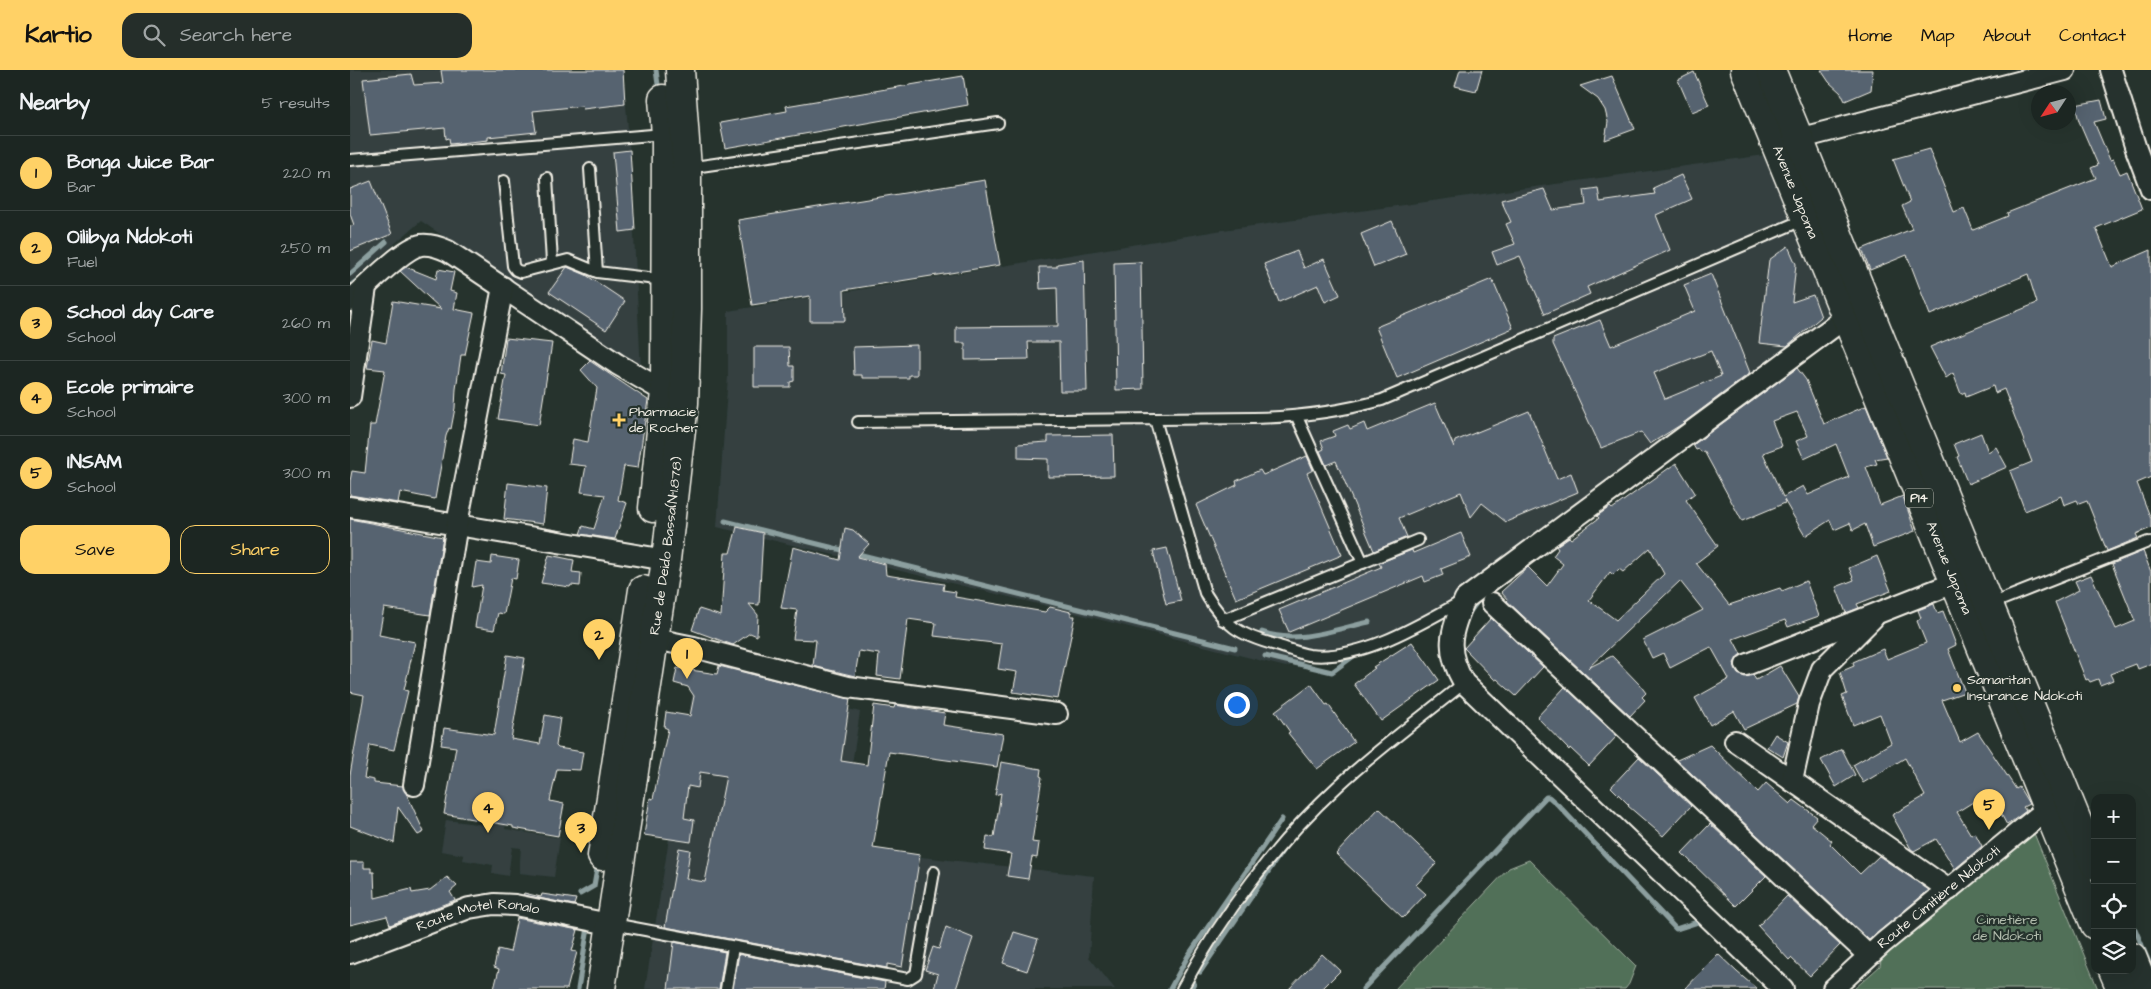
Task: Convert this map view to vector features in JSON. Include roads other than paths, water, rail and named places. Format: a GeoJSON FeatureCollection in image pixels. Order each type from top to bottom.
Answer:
{"type":"FeatureCollection","features":[{"type":"Feature","properties":{"kind":"main road"},"geometry":{"type":"LineString","coordinates":[[582,989],[600,922],[657,559],[665,392],[666,280],[676,133],[661,70]]}},
{"type":"Feature","properties":{"kind":"main road","name":"Rue de Deido Bassa(N°1.878)"},"geometry":{"type":"LineString","coordinates":[[601,989],[600,922],[640,741],[654,639],[657,559],[685,384],[687,168],[676,133],[680,70]]}},
{"type":"Feature","properties":{"kind":"main road","name":"Avenue Japoma"},"geometry":{"type":"LineString","coordinates":[[1745,70],[1788,141]]}},
{"type":"Feature","properties":{"kind":"main road","name":"Avenue Japoma"},"geometry":{"type":"LineString","coordinates":[[1771,70],[1788,141],[1857,313],[1954,583],[2091,915]]}},
{"type":"Feature","properties":{"kind":"main road","name":"Avenue Japoma"},"geometry":{"type":"LineString","coordinates":[[1857,313],[1989,604],[2091,855]]}},
{"type":"Feature","properties":{"kind":"main road"},"geometry":{"type":"LineString","coordinates":[[2121,989],[2131,974]]}},
{"type":"Feature","properties":{"kind":"street"},"geometry":{"type":"LineString","coordinates":[[1788,141],[2065,70]]}},
{"type":"Feature","properties":{"kind":"street"},"geometry":{"type":"LineString","coordinates":[[2111,70],[2151,189]]}},
{"type":"Feature","properties":{"kind":"street"},"geometry":{"type":"LineString","coordinates":[[350,300],[407,251],[420,245],[433,245],[448,251],[617,364],[665,392]]}},
{"type":"Feature","properties":{"kind":"street"},"geometry":{"type":"LineString","coordinates":[[350,397],[366,287]]}},
{"type":"Feature","properties":{"kind":"street"},"geometry":{"type":"LineString","coordinates":[[414,785],[457,524],[503,287]]}},
{"type":"Feature","properties":{"kind":"street"},"geometry":{"type":"LineString","coordinates":[[1783,989],[1464,683],[1453,664],[1450,643],[1455,621],[1465,599],[1857,313]]}},
{"type":"Feature","properties":{"kind":"street"},"geometry":{"type":"LineString","coordinates":[[350,507],[657,559]]}},
{"type":"Feature","properties":{"kind":"street"},"geometry":{"type":"LineString","coordinates":[[1746,664],[1954,583]]}},
{"type":"Feature","properties":{"kind":"street"},"geometry":{"type":"LineString","coordinates":[[1492,603],[1876,949],[1889,954],[1852,989]]}},
{"type":"Feature","properties":{"kind":"street"},"geometry":{"type":"LineString","coordinates":[[1792,781],[1809,704],[1822,669],[1879,613]]}},
{"type":"Feature","properties":{"kind":"street"},"geometry":{"type":"LineString","coordinates":[[654,639],[694,647],[848,687],[1057,714]]}},
{"type":"Feature","properties":{"kind":"street"},"geometry":{"type":"LineString","coordinates":[[1735,741],[1948,890]]}},
{"type":"Feature","properties":{"kind":"street","name":"Route Cimitière Ndokoti"},"geometry":{"type":"LineString","coordinates":[[1833,989],[1876,949],[2047,809]]}},
{"type":"Feature","properties":{"kind":"street","name":"Route Motel Ronalo"},"geometry":{"type":"LineString","coordinates":[[350,953],[469,908],[494,904],[515,905],[600,922]]}},
{"type":"Feature","properties":{"kind":"lane"},"geometry":{"type":"LineString","coordinates":[[687,168],[998,123]]}},
{"type":"Feature","properties":{"kind":"lane"},"geometry":{"type":"LineString","coordinates":[[350,160],[676,133]]}},
{"type":"Feature","properties":{"kind":"lane"},"geometry":{"type":"LineString","coordinates":[[590,170],[597,272]]}},
{"type":"Feature","properties":{"kind":"lane"},"geometry":{"type":"LineString","coordinates":[[547,178],[552,262]]}},
{"type":"Feature","properties":{"kind":"lane"},"geometry":{"type":"LineString","coordinates":[[504,181],[513,266],[516,270],[521,272],[552,262],[568,260],[597,272],[666,280]]}},
{"type":"Feature","properties":{"kind":"lane"},"geometry":{"type":"LineString","coordinates":[[858,422],[1297,417],[1338,412],[1382,400],[1817,214]]}},
{"type":"Feature","properties":{"kind":"lane"},"geometry":{"type":"LineString","coordinates":[[1297,417],[1363,563]]}},
{"type":"Feature","properties":{"kind":"lane"},"geometry":{"type":"LineString","coordinates":[[1155,419],[1205,593],[1223,620],[1233,629],[1249,638],[1309,655],[1340,653],[1404,632],[1465,599]]}},
{"type":"Feature","properties":{"kind":"lane"},"geometry":{"type":"LineString","coordinates":[[1223,620],[1418,540]]}},
{"type":"Feature","properties":{"kind":"lane"},"geometry":{"type":"LineString","coordinates":[[1989,604],[2148,542]]}},
{"type":"Feature","properties":{"kind":"lane"},"geometry":{"type":"LineString","coordinates":[[1182,989],[1198,959],[1243,894],[1293,830],[1339,785],[1464,683]]}},
{"type":"Feature","properties":{"kind":"lane"},"geometry":{"type":"LineString","coordinates":[[600,922],[908,979],[916,974],[934,872]]}},
{"type":"Feature","properties":{"kind":"lane"},"geometry":{"type":"LineString","coordinates":[[726,989],[733,947]]}},
{"type":"Feature","properties":{"kind":"lane"},"geometry":{"type":"LineString","coordinates":[[894,989],[895,978]]}},
{"type":"Feature","properties":{"kind":"waterway"},"geometry":{"type":"LineString","coordinates":[[656,70],[659,92]]}},
{"type":"Feature","properties":{"kind":"waterway"},"geometry":{"type":"LineString","coordinates":[[350,274],[386,242]]}},
{"type":"Feature","properties":{"kind":"waterway"},"geometry":{"type":"LineString","coordinates":[[350,286],[366,273]]}},
{"type":"Feature","properties":{"kind":"waterway"},"geometry":{"type":"LineString","coordinates":[[725,521],[846,551]]}},
{"type":"Feature","properties":{"kind":"waterway"},"geometry":{"type":"LineString","coordinates":[[854,553],[1235,648]]}},
{"type":"Feature","properties":{"kind":"waterway"},"geometry":{"type":"LineString","coordinates":[[1469,613],[1480,598]]}},
{"type":"Feature","properties":{"kind":"waterway"},"geometry":{"type":"LineString","coordinates":[[1262,632],[1275,636],[1302,636],[1330,632],[1369,622]]}},
{"type":"Feature","properties":{"kind":"waterway"},"geometry":{"type":"LineString","coordinates":[[1265,656],[1332,672],[1359,652]]}},
{"type":"Feature","properties":{"kind":"waterway"},"geometry":{"type":"LineString","coordinates":[[1363,989],[1546,797],[1549,797],[1558,805],[1676,929],[1704,920]]}},
{"type":"Feature","properties":{"kind":"waterway"},"geometry":{"type":"LineString","coordinates":[[1170,989],[1188,956],[1282,819]]}},
{"type":"Feature","properties":{"kind":"waterway"},"geometry":{"type":"LineString","coordinates":[[1200,972],[1285,847]]}},
{"type":"Feature","properties":{"kind":"waterway"},"geometry":{"type":"LineString","coordinates":[[580,894],[594,886],[598,863]]}},
{"type":"Feature","properties":{"kind":"waterway"},"geometry":{"type":"LineString","coordinates":[[578,989],[588,927]]}},
{"type":"Feature","properties":{"kind":"waterway"},"geometry":{"type":"LineString","coordinates":[[2136,931],[2151,967]]}},
{"type":"Feature","properties":{"kind":"waterway"},"geometry":{"type":"LineString","coordinates":[[1191,989],[1194,983]]}},
{"type":"Feature","properties":{"kind":"place","name":"Pharmacie de Rocher"},"geometry":{"type":"Point","coordinates":[619,420]}},
{"type":"Feature","properties":{"kind":"place","name":"Oilibya Ndokoti"},"geometry":{"type":"Point","coordinates":[599,660]}},
{"type":"Feature","properties":{"kind":"place","name":"Bonga Juice Bar"},"geometry":{"type":"Point","coordinates":[687,679]}},
{"type":"Feature","properties":{"kind":"place","name":"Samaritan Insurance Ndokoti"},"geometry":{"type":"Point","coordinates":[1957,688]}},
{"type":"Feature","properties":{"kind":"place","name":"INSAM"},"geometry":{"type":"Point","coordinates":[1989,830]}},
{"type":"Feature","properties":{"kind":"place","name":"Ecole primaire"},"geometry":{"type":"Point","coordinates":[488,833]}},
{"type":"Feature","properties":{"kind":"place","name":"School day Care"},"geometry":{"type":"Point","coordinates":[581,853]}},
{"type":"Feature","properties":{"kind":"park label","name":"Cimetière de Ndokoti"},"geometry":{"type":"Point","coordinates":[2007,928]}}]}
